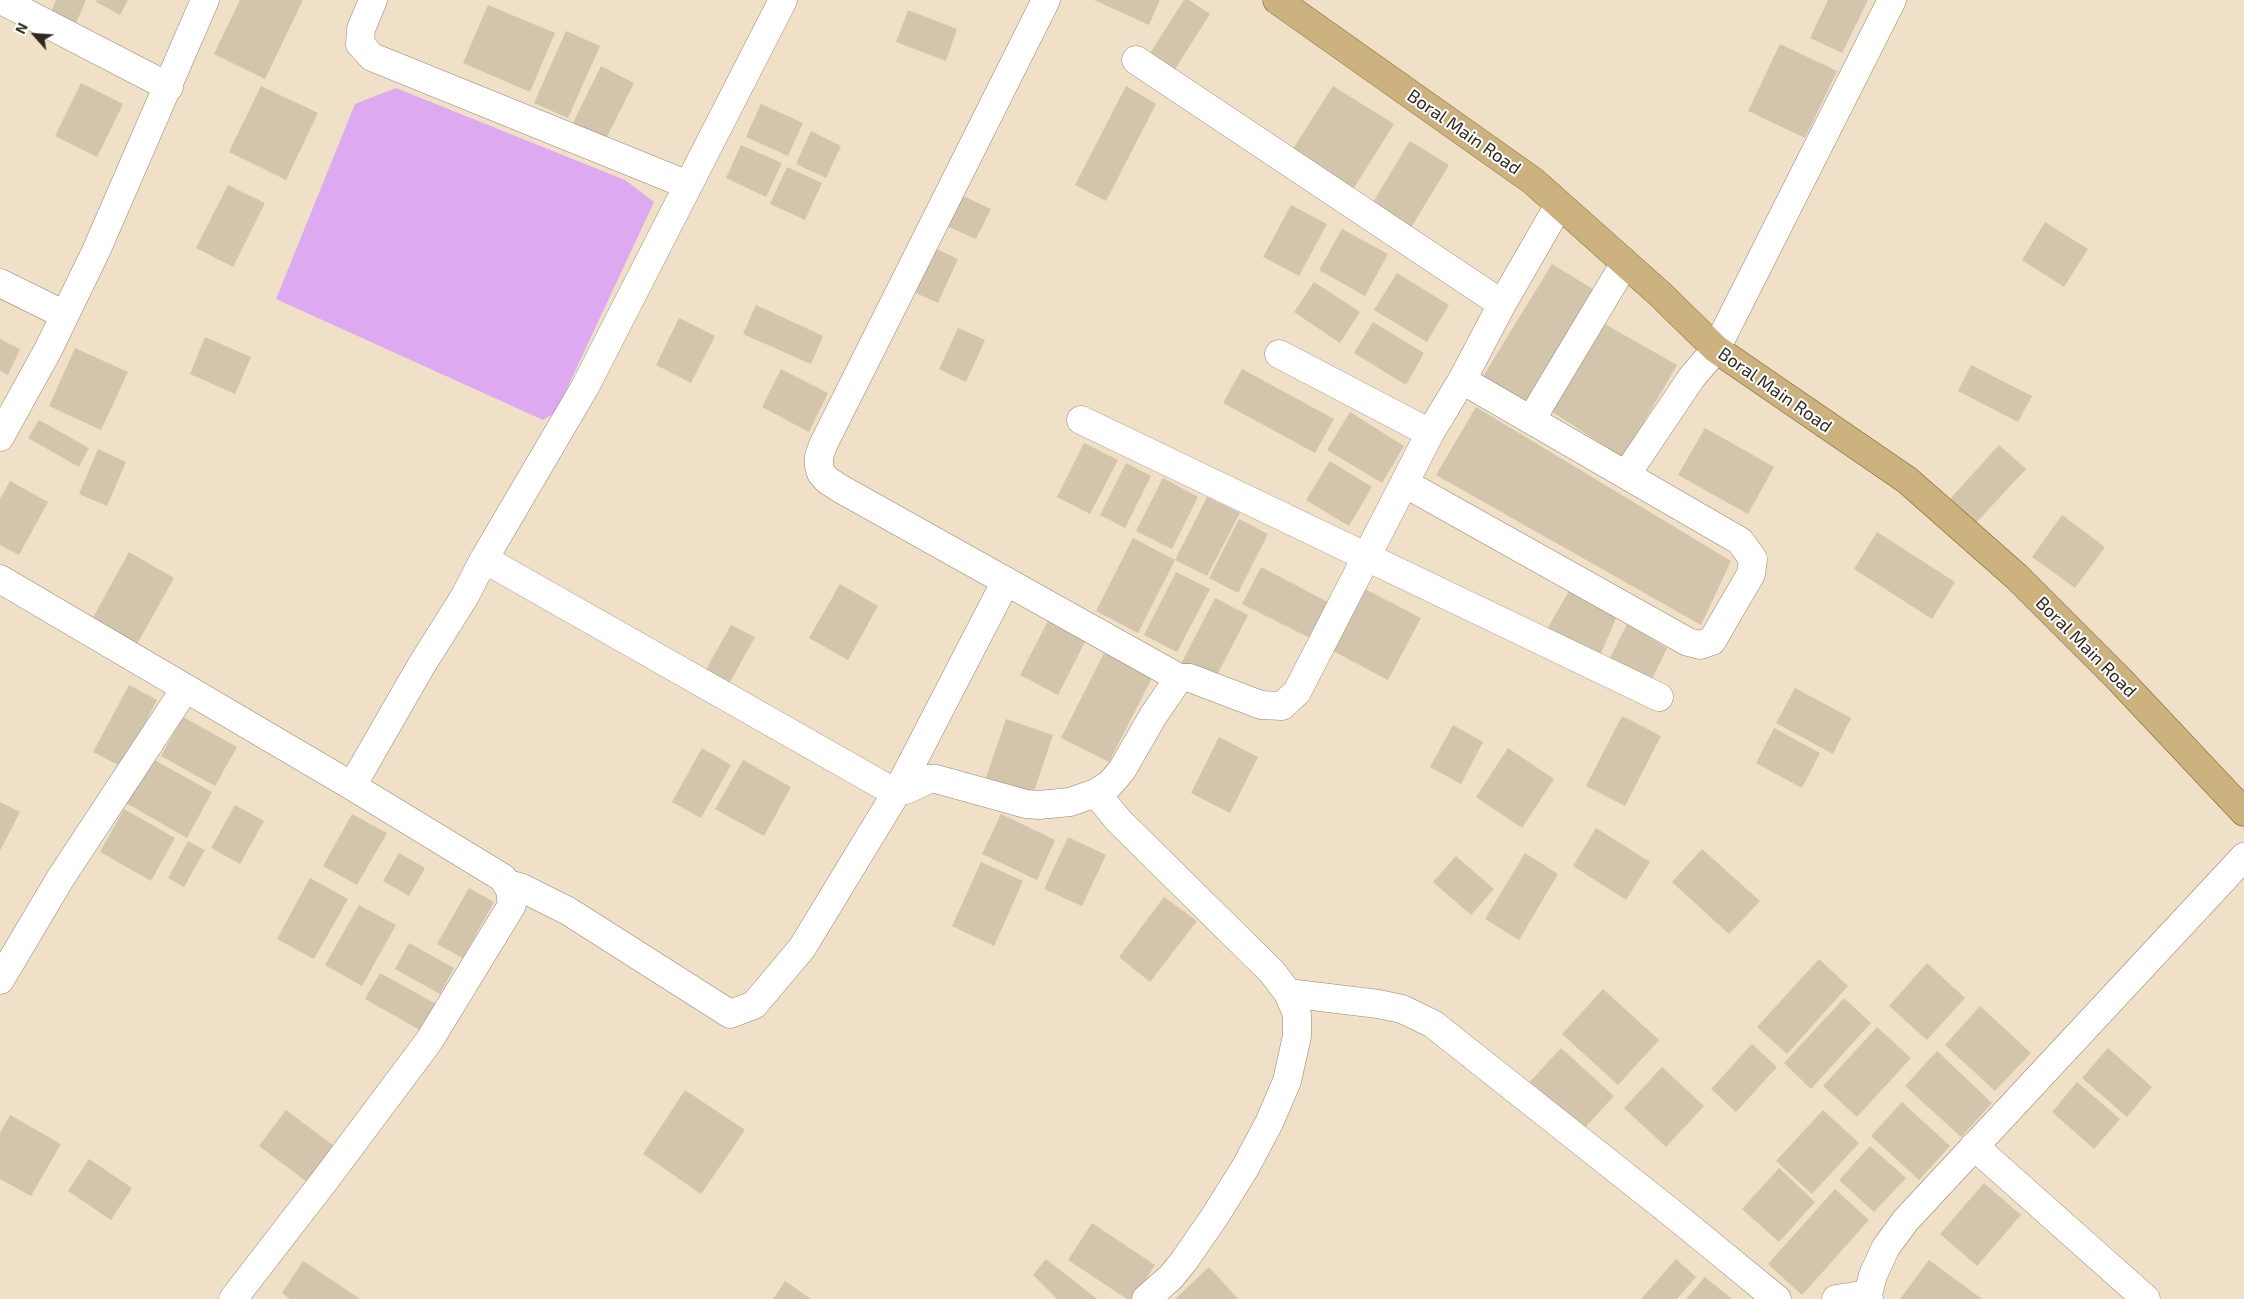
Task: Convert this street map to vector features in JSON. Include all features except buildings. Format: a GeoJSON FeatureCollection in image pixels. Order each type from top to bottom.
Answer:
{"type":"FeatureCollection","features":[{"type":"Feature","properties":{"kind":"main road","name":"Boral Main Road"},"geometry":{"type":"LineString","coordinates":[[1277,0],[1533,181],[1661,295],[1716,349],[1914,487],[2017,577],[2119,679],[2244,812]]}},
{"type":"Feature","properties":{"kind":"street"},"geometry":{"type":"LineString","coordinates":[[1,0],[169,87]]}},
{"type":"Feature","properties":{"kind":"street"},"geometry":{"type":"LineString","coordinates":[[0,437],[48,350],[100,242],[169,87],[205,0]]}},
{"type":"Feature","properties":{"kind":"street"},"geometry":{"type":"LineString","coordinates":[[373,0],[361,29],[360,44],[372,57],[688,185]]}},
{"type":"Feature","properties":{"kind":"street"},"geometry":{"type":"LineString","coordinates":[[352,786],[421,666],[465,596],[484,559],[585,387],[784,0]]}},
{"type":"Feature","properties":{"kind":"street"},"geometry":{"type":"LineString","coordinates":[[1046,0],[827,436],[819,457],[821,473],[827,480],[1179,678],[1190,678],[1261,706],[1275,708],[1287,703],[1297,692],[1406,484],[1430,433],[1462,380],[1502,304],[1559,206]]}},
{"type":"Feature","properties":{"kind":"street"},"geometry":{"type":"LineString","coordinates":[[1626,475],[1692,377],[1716,349],[1892,0]]}},
{"type":"Feature","properties":{"kind":"street"},"geometry":{"type":"LineString","coordinates":[[1136,60],[1502,304]]}},
{"type":"Feature","properties":{"kind":"street"},"geometry":{"type":"LineString","coordinates":[[1531,420],[1625,263]]}},
{"type":"Feature","properties":{"kind":"street"},"geometry":{"type":"LineString","coordinates":[[0,283],[65,315]]}},
{"type":"Feature","properties":{"kind":"street"},"geometry":{"type":"LineString","coordinates":[[1279,354],[1430,433]]}},
{"type":"Feature","properties":{"kind":"street"},"geometry":{"type":"LineString","coordinates":[[1406,484],[1688,642],[1700,644],[1712,641],[1751,574],[1753,559],[1740,541],[1462,380]]}},
{"type":"Feature","properties":{"kind":"street"},"geometry":{"type":"LineString","coordinates":[[1081,420],[1659,697]]}},
{"type":"Feature","properties":{"kind":"street"},"geometry":{"type":"LineString","coordinates":[[484,559],[887,788],[898,790],[906,790],[929,779],[936,779],[1026,804],[1040,805],[1070,802],[1096,793],[1110,784],[1122,770],[1153,716],[1179,678]]}},
{"type":"Feature","properties":{"kind":"street"},"geometry":{"type":"LineString","coordinates":[[0,579],[352,786],[503,878],[508,884],[512,896],[512,905],[429,1041],[233,1299]]}},
{"type":"Feature","properties":{"kind":"street"},"geometry":{"type":"LineString","coordinates":[[508,884],[522,888],[568,911],[730,1014],[754,1005],[802,948],[898,790],[1006,581]]}},
{"type":"Feature","properties":{"kind":"street"},"geometry":{"type":"LineString","coordinates":[[0,980],[60,879],[185,689]]}},
{"type":"Feature","properties":{"kind":"street"},"geometry":{"type":"LineString","coordinates":[[1096,793],[1119,821],[1272,972],[1288,993],[1297,1014],[1297,1036],[1287,1081],[1269,1123],[1230,1192],[1184,1261],[1171,1277],[1146,1299]]}},
{"type":"Feature","properties":{"kind":"street"},"geometry":{"type":"LineString","coordinates":[[1836,1299],[1868,1297],[1873,1276],[1886,1247],[1906,1220],[2244,857]]}},
{"type":"Feature","properties":{"kind":"street"},"geometry":{"type":"LineString","coordinates":[[1288,993],[1386,1006],[1402,1010],[1433,1024],[1777,1299]]}},
{"type":"Feature","properties":{"kind":"street"},"geometry":{"type":"LineString","coordinates":[[1974,1146],[2146,1299]]}},
{"type":"Feature","properties":{"kind":"shaded area"},"geometry":{"type":"Polygon","coordinates":[[[396,88],[625,180],[654,202],[556,412],[543,420],[276,299],[355,104],[396,88]]]}}]}
